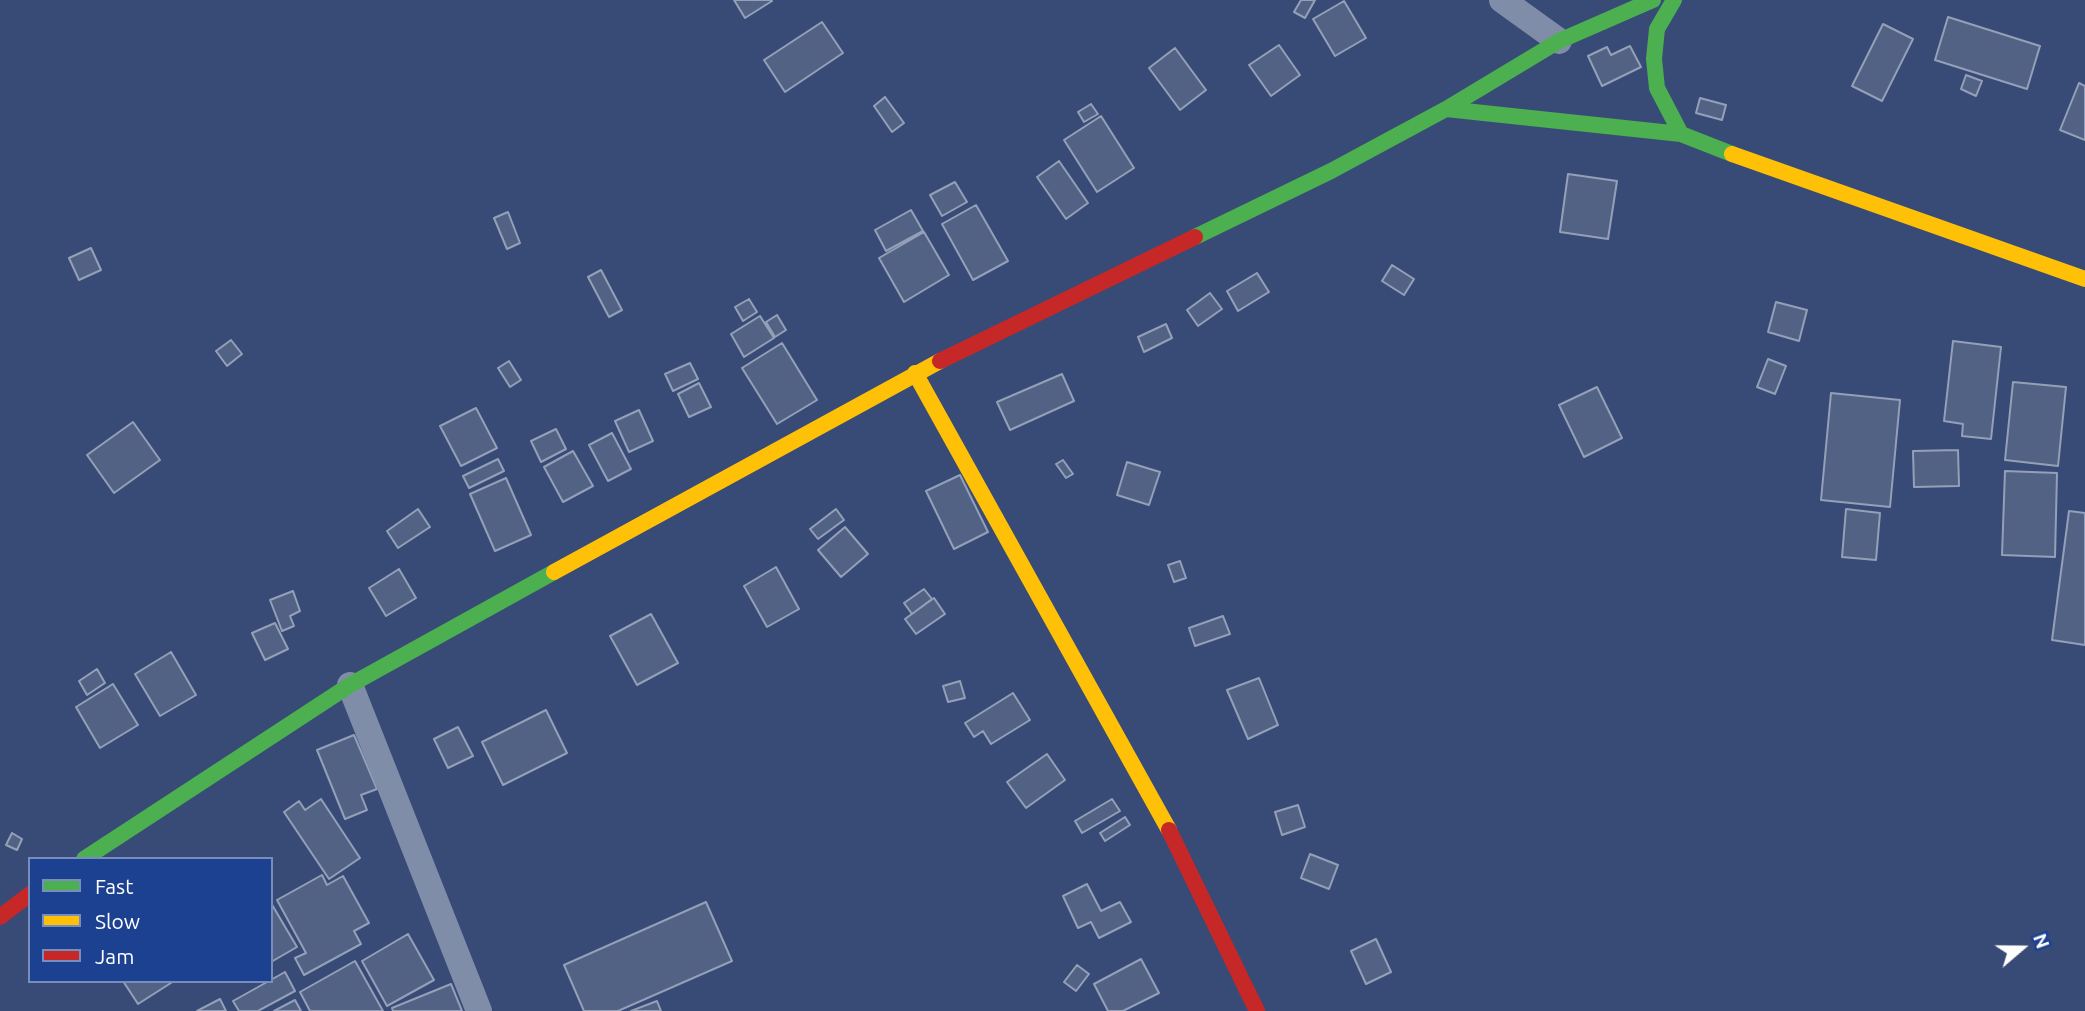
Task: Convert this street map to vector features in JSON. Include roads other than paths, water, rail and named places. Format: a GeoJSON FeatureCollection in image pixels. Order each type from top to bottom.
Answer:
{"type":"FeatureCollection","features":[{"type":"Feature","properties":{"kind":"main road"},"geometry":{"type":"LineString","coordinates":[[87,857],[350,685],[915,373],[1331,171],[1446,109],[1559,41],[1653,0]]}},
{"type":"Feature","properties":{"kind":"main road"},"geometry":{"type":"LineString","coordinates":[[1674,0],[1657,29],[1654,59],[1657,88],[1681,134]]}},
{"type":"Feature","properties":{"kind":"main road"},"geometry":{"type":"LineString","coordinates":[[1446,109],[1681,134],[2085,279]]}},
{"type":"Feature","properties":{"kind":"main road"},"geometry":{"type":"LineString","coordinates":[[915,373],[1173,837],[1257,1011]]}},
{"type":"Feature","properties":{"kind":"main road"},"geometry":{"type":"LineString","coordinates":[[0,917],[28,895]]}},
{"type":"Feature","properties":{"kind":"street"},"geometry":{"type":"LineString","coordinates":[[1502,0],[1559,41]]}},
{"type":"Feature","properties":{"kind":"street"},"geometry":{"type":"LineString","coordinates":[[350,685],[479,1011]]}}]}
